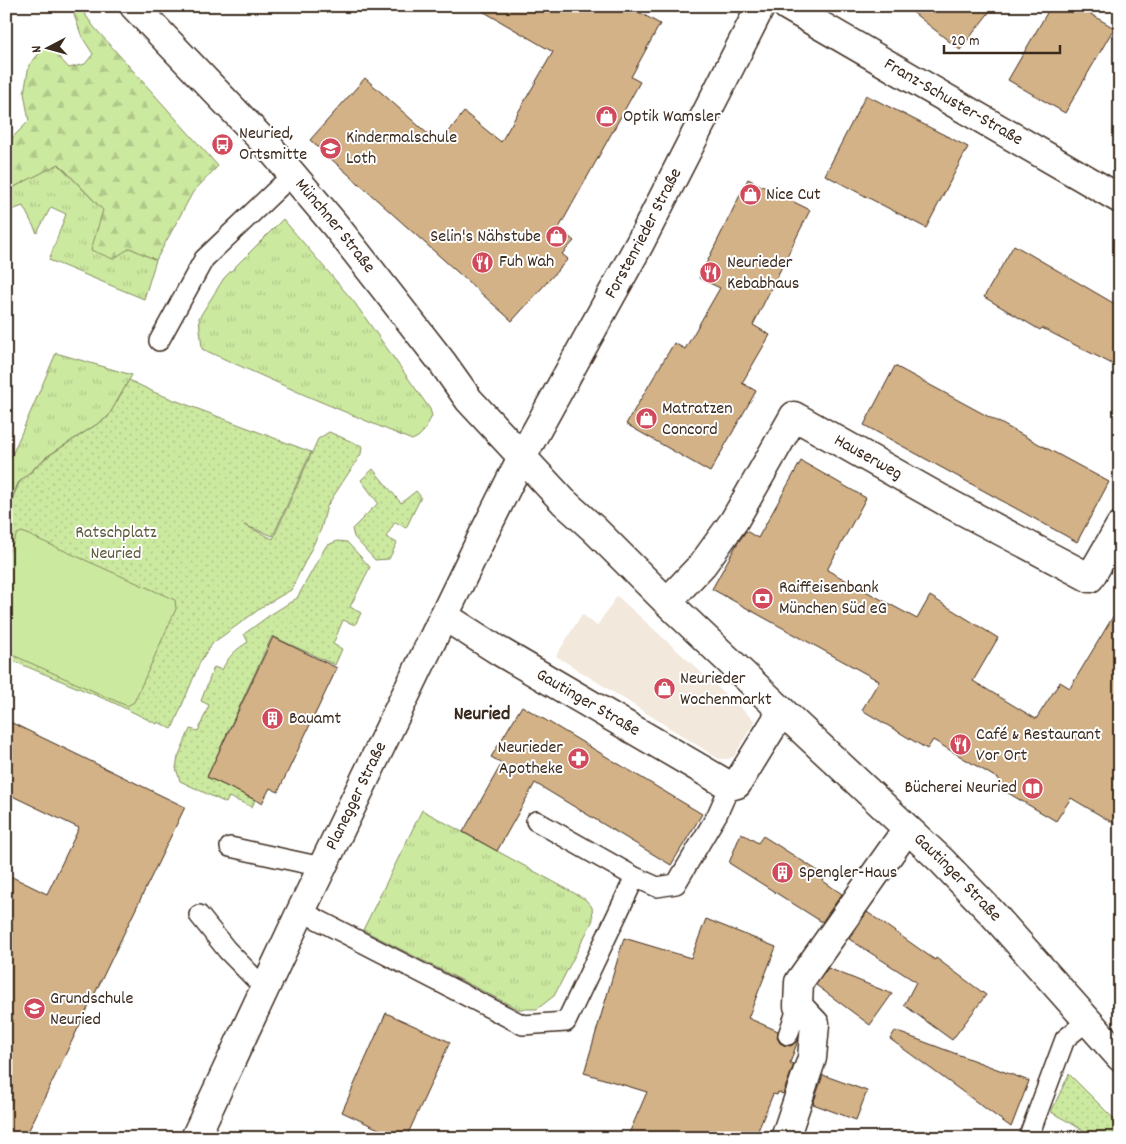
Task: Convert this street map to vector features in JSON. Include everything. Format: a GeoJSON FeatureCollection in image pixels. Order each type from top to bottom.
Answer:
{"type":"FeatureCollection","features":[{"type":"Feature","properties":{"kind":"street","name":"Münchner Straße"},"geometry":{"type":"LineString","coordinates":[[134,6],[270,148],[335,225],[442,362],[469,400],[522,457]]}},
{"type":"Feature","properties":{"kind":"street","name":"Forstenrieder Straße"},"geometry":{"type":"LineString","coordinates":[[522,457],[640,243],[761,6]]}},
{"type":"Feature","properties":{"kind":"street","name":"Franz-Schuster-Straße"},"geometry":{"type":"LineString","coordinates":[[787,6],[1120,199]]}},
{"type":"Feature","properties":{"kind":"street","name":"Hauserweg"},"geometry":{"type":"LineString","coordinates":[[667,602],[703,564],[734,521],[794,416],[952,505],[1090,578],[1120,526]]}},
{"type":"Feature","properties":{"kind":"street","name":"Gautinger Straße"},"geometry":{"type":"LineString","coordinates":[[522,457],[564,502],[594,529],[667,602],[942,861],[992,913],[1120,1057]]}},
{"type":"Feature","properties":{"kind":"street","name":"Planegger Straße"},"geometry":{"type":"LineString","coordinates":[[195,1138],[322,867],[522,457]]}},
{"type":"Feature","properties":{"kind":"street","name":"Gautinger Straße"},"geometry":{"type":"LineString","coordinates":[[444,616],[499,651],[542,674],[730,786]]}},
{"type":"Feature","properties":{"kind":"street"},"geometry":{"type":"LineString","coordinates":[[730,786],[737,784],[782,711]]}},
{"type":"Feature","properties":{"kind":"street"},"geometry":{"type":"LineString","coordinates":[[785,1138],[812,1058],[815,1024],[798,1006],[799,982],[907,828]]}},
{"type":"Feature","properties":{"kind":"lane"},"geometry":{"type":"LineString","coordinates":[[159,341],[204,259],[292,175]]}},
{"type":"Feature","properties":{"kind":"lane"},"geometry":{"type":"LineString","coordinates":[[536,821],[635,877],[657,887],[676,884],[717,815],[730,786]]}},
{"type":"Feature","properties":{"kind":"lane"},"geometry":{"type":"LineString","coordinates":[[230,847],[322,867]]}},
{"type":"Feature","properties":{"kind":"lane"},"geometry":{"type":"LineString","coordinates":[[301,911],[524,1025],[566,1022],[635,877]]}},
{"type":"Feature","properties":{"kind":"lane"},"geometry":{"type":"LineString","coordinates":[[200,915],[227,950],[266,990]]}},
{"type":"Feature","properties":{"kind":"lane"},"geometry":{"type":"LineString","coordinates":[[788,1035],[798,1006]]}},
{"type":"Feature","properties":{"kind":"lane"},"geometry":{"type":"LineString","coordinates":[[1028,1138],[1065,1039],[1087,1021]]}},
{"type":"Feature","properties":{"kind":"shaded area","name":"Neurieder Wochenmarkt"},"geometry":{"type":"Polygon","coordinates":[[[617,596],[755,721],[734,756],[728,759],[719,759],[556,656],[582,614],[597,626],[617,596]]]}},
{"type":"Feature","properties":{"kind":"green space"},"geometry":{"type":"Polygon","coordinates":[[[76,6],[79,6],[94,27],[218,166],[193,192],[156,260],[130,248],[113,259],[91,250],[103,210],[59,164],[12,188],[6,175],[6,144],[29,121],[24,93],[29,65],[44,48],[56,54],[69,68],[85,64],[93,54],[82,37],[74,15],[76,6]]]}},
{"type":"Feature","properties":{"kind":"green space"},"geometry":{"type":"Polygon","coordinates":[[[58,164],[103,210],[130,248],[156,260],[144,299],[49,260],[66,214],[51,207],[37,233],[23,206],[6,212],[6,193],[58,164]]]}},
{"type":"Feature","properties":{"kind":"green space"},"geometry":{"type":"Polygon","coordinates":[[[283,219],[354,302],[430,409],[432,416],[424,431],[418,437],[412,440],[202,349],[199,318],[224,278],[283,219]]]}},
{"type":"Feature","properties":{"kind":"green space"},"geometry":{"type":"Polygon","coordinates":[[[56,353],[132,375],[108,417],[46,457],[18,483],[6,512],[6,469],[56,353]]]}},
{"type":"Feature","properties":{"kind":"green space","name":"Ratschplatz Neuried"},"geometry":{"type":"Polygon","coordinates":[[[129,380],[156,393],[311,452],[273,536],[244,525],[273,539],[318,439],[329,432],[362,446],[361,454],[327,506],[321,529],[291,590],[265,605],[213,643],[201,660],[172,729],[6,658],[6,514],[19,483],[47,457],[108,417],[129,380]]]}},
{"type":"Feature","properties":{"kind":"green space"},"geometry":{"type":"Polygon","coordinates":[[[373,469],[401,503],[416,491],[421,497],[406,528],[395,522],[386,537],[397,543],[389,559],[375,560],[354,537],[352,529],[378,503],[361,480],[373,469]]]}},
{"type":"Feature","properties":{"kind":"green space"},"geometry":{"type":"Polygon","coordinates":[[[22,532],[175,600],[176,609],[134,702],[127,706],[6,652],[6,558],[17,534],[22,532]]]}},
{"type":"Feature","properties":{"kind":"green space"},"geometry":{"type":"Polygon","coordinates":[[[337,541],[347,542],[370,567],[350,607],[361,613],[355,625],[343,620],[333,644],[342,649],[335,665],[272,636],[207,777],[255,800],[252,807],[229,797],[226,803],[180,781],[176,768],[178,757],[190,729],[198,731],[209,705],[201,701],[214,667],[222,670],[232,654],[248,642],[244,634],[297,598],[326,546],[337,541]]]}},
{"type":"Feature","properties":{"kind":"green space"},"geometry":{"type":"Polygon","coordinates":[[[422,810],[585,899],[592,907],[593,920],[554,996],[537,1009],[518,1009],[363,930],[422,810]]]}},
{"type":"Feature","properties":{"kind":"green space"},"geometry":{"type":"Polygon","coordinates":[[[1069,1074],[1118,1123],[1112,1138],[1097,1138],[1051,1112],[1069,1074]]]}},
{"type":"Feature","properties":{"kind":"building"},"geometry":{"type":"Polygon","coordinates":[[[474,6],[628,6],[660,24],[631,77],[640,82],[559,228],[574,241],[562,254],[568,259],[512,321],[310,140],[365,78],[439,144],[464,112],[501,142],[553,52],[474,6]]]}},
{"type":"Feature","properties":{"kind":"building"},"geometry":{"type":"Polygon","coordinates":[[[905,6],[994,6],[960,50],[905,6]]]}},
{"type":"Feature","properties":{"kind":"building"},"geometry":{"type":"Polygon","coordinates":[[[1051,6],[1077,6],[1114,28],[1065,113],[1008,80],[1051,6]]]}},
{"type":"Feature","properties":{"kind":"building"},"geometry":{"type":"Polygon","coordinates":[[[866,95],[968,147],[926,228],[825,175],[866,95]]]}},
{"type":"Feature","properties":{"kind":"building"},"geometry":{"type":"Polygon","coordinates":[[[748,179],[810,210],[753,325],[770,335],[742,383],[756,391],[710,472],[626,424],[674,343],[685,349],[720,288],[699,278],[748,179]]]}},
{"type":"Feature","properties":{"kind":"building"},"geometry":{"type":"Polygon","coordinates":[[[1014,245],[1120,307],[1120,368],[1042,328],[1040,330],[984,297],[1014,245]]]}},
{"type":"Feature","properties":{"kind":"building"},"geometry":{"type":"Polygon","coordinates":[[[895,366],[1109,482],[1077,542],[864,425],[895,366]]]}},
{"type":"Feature","properties":{"kind":"building"},"geometry":{"type":"Polygon","coordinates":[[[801,461],[866,498],[827,570],[917,619],[930,596],[998,638],[973,681],[1036,719],[1060,682],[1070,688],[1120,605],[1120,827],[1071,798],[1056,821],[996,786],[1000,780],[933,740],[927,749],[862,710],[879,681],[712,589],[746,531],[758,538],[801,461]]]}},
{"type":"Feature","properties":{"kind":"building","name":"Bauamt"},"geometry":{"type":"Polygon","coordinates":[[[273,637],[337,668],[278,792],[270,788],[262,803],[207,777],[273,637]]]}},
{"type":"Feature","properties":{"kind":"building"},"geometry":{"type":"Polygon","coordinates":[[[522,706],[702,814],[671,865],[535,783],[497,851],[463,832],[502,763],[491,757],[522,706]]]}},
{"type":"Feature","properties":{"kind":"building"},"geometry":{"type":"Polygon","coordinates":[[[6,720],[185,807],[25,1138],[6,1138],[6,874],[47,894],[79,828],[6,793],[6,720]]]}},
{"type":"Feature","properties":{"kind":"building","name":"Spengler-Haus"},"geometry":{"type":"Polygon","coordinates":[[[741,833],[758,843],[763,836],[826,876],[823,881],[842,894],[822,922],[729,863],[741,833]]]}},
{"type":"Feature","properties":{"kind":"building"},"geometry":{"type":"Polygon","coordinates":[[[867,912],[935,960],[936,958],[986,995],[952,1040],[904,1005],[916,982],[849,939],[867,912]]]}},
{"type":"Feature","properties":{"kind":"building"},"geometry":{"type":"Polygon","coordinates":[[[706,919],[776,947],[748,1018],[778,1031],[777,1038],[784,1045],[791,1046],[798,1040],[790,1063],[794,1064],[783,1094],[778,1092],[777,1095],[773,1094],[755,1138],[627,1138],[647,1092],[584,1073],[624,938],[691,958],[706,919]]]}},
{"type":"Feature","properties":{"kind":"building"},"geometry":{"type":"Polygon","coordinates":[[[828,968],[892,994],[870,1025],[816,985],[828,968]]]}},
{"type":"Feature","properties":{"kind":"building"},"geometry":{"type":"Polygon","coordinates":[[[386,1013],[450,1042],[406,1138],[398,1138],[342,1112],[386,1013]]]}},
{"type":"Feature","properties":{"kind":"building"},"geometry":{"type":"Polygon","coordinates":[[[895,1031],[1029,1081],[1011,1127],[890,1039],[895,1031]]]}},
{"type":"Feature","properties":{"kind":"building"},"geometry":{"type":"Polygon","coordinates":[[[823,1075],[867,1091],[856,1120],[813,1104],[823,1075]]]}},
{"type":"Feature","properties":{"kind":"place","name":"Optik Wamsler"},"geometry":{"type":"Point","coordinates":[607,117]}},
{"type":"Feature","properties":{"kind":"place","name":"Neuried, Ortsmitte"},"geometry":{"type":"Point","coordinates":[223,144]}},
{"type":"Feature","properties":{"kind":"place","name":"Kindermalschule Loth"},"geometry":{"type":"Point","coordinates":[330,148]}},
{"type":"Feature","properties":{"kind":"place","name":"Nice Cut"},"geometry":{"type":"Point","coordinates":[750,195]}},
{"type":"Feature","properties":{"kind":"place","name":"Selin's Nähstube"},"geometry":{"type":"Point","coordinates":[557,237]}},
{"type":"Feature","properties":{"kind":"place","name":"Fuh Wah"},"geometry":{"type":"Point","coordinates":[483,262]}},
{"type":"Feature","properties":{"kind":"place","name":"Neurieder Kebabhaus"},"geometry":{"type":"Point","coordinates":[711,273]}},
{"type":"Feature","properties":{"kind":"place","name":"Matratzen Concord"},"geometry":{"type":"Point","coordinates":[646,419]}},
{"type":"Feature","properties":{"kind":"place","name":"Raiffeisenbank München Süd eG"},"geometry":{"type":"Point","coordinates":[763,598]}},
{"type":"Feature","properties":{"kind":"place","name":"Neurieder Wochenmarkt"},"geometry":{"type":"Point","coordinates":[664,689]}},
{"type":"Feature","properties":{"kind":"place","name":"Bauamt"},"geometry":{"type":"Point","coordinates":[273,719]}},
{"type":"Feature","properties":{"kind":"place","name":"Café & Restaurant Vor Ort"},"geometry":{"type":"Point","coordinates":[960,745]}},
{"type":"Feature","properties":{"kind":"place","name":"Neurieder Apotheke"},"geometry":{"type":"Point","coordinates":[579,758]}},
{"type":"Feature","properties":{"kind":"place","name":"Bücherei Neuried"},"geometry":{"type":"Point","coordinates":[1033,788]}},
{"type":"Feature","properties":{"kind":"place","name":"Spengler-Haus"},"geometry":{"type":"Point","coordinates":[783,873]}},
{"type":"Feature","properties":{"kind":"place","name":"Grundschule Neuried"},"geometry":{"type":"Point","coordinates":[34,1009]}},
{"type":"Feature","properties":{"kind":"district","name":"Neuried"},"geometry":{"type":"Point","coordinates":[482,715]}}]}
